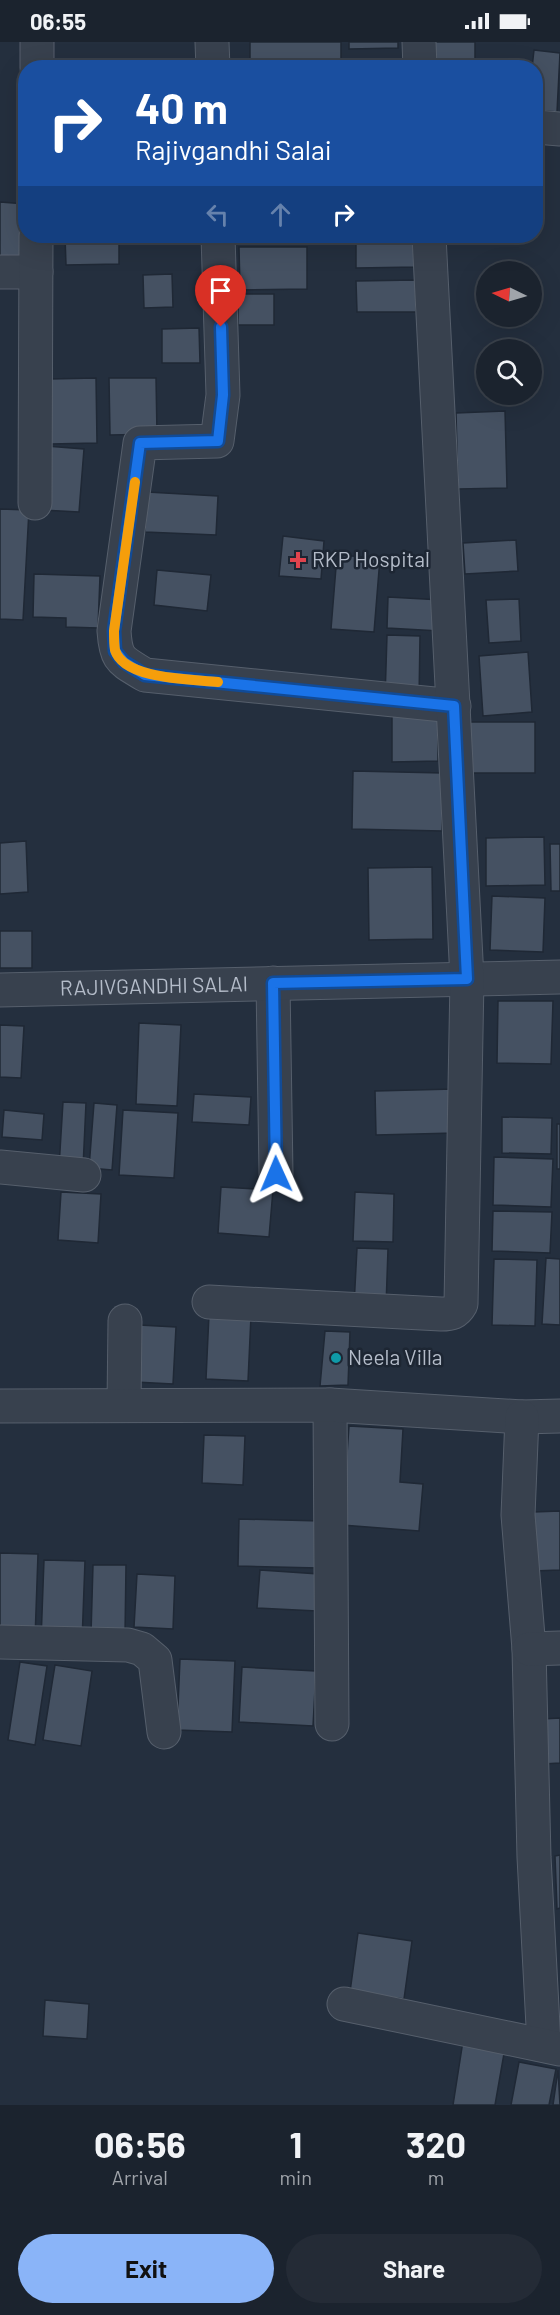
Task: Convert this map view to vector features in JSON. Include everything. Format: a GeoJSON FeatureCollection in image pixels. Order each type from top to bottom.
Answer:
{"type":"FeatureCollection","features":[{"type":"Feature","properties":{"kind":"street"},"geometry":{"type":"LineString","coordinates":[[37,42],[37,60]]}},
{"type":"Feature","properties":{"kind":"street"},"geometry":{"type":"LineString","coordinates":[[212,42],[213,60]]}},
{"type":"Feature","properties":{"kind":"street"},"geometry":{"type":"LineString","coordinates":[[419,42],[420,60]]}},
{"type":"Feature","properties":{"kind":"street"},"geometry":{"type":"LineString","coordinates":[[543,128],[560,129]]}},
{"type":"Feature","properties":{"kind":"street"},"geometry":{"type":"LineString","coordinates":[[35,503],[36,243]]}},
{"type":"Feature","properties":{"kind":"street"},"geometry":{"type":"LineString","coordinates":[[218,243],[223,395],[218,441],[140,443],[114,631],[115,651],[124,662],[145,675],[454,706]]}},
{"type":"Feature","properties":{"kind":"street"},"geometry":{"type":"LineString","coordinates":[[209,1302],[441,1314],[458,1311],[461,1304],[467,979],[429,243]]}},
{"type":"Feature","properties":{"kind":"street"},"geometry":{"type":"LineString","coordinates":[[0,272],[36,272]]}},
{"type":"Feature","properties":{"kind":"street","name":"RAJIVGANDHI SALAI"},"geometry":{"type":"LineString","coordinates":[[0,990],[560,976]]}},
{"type":"Feature","properties":{"kind":"street"},"geometry":{"type":"LineString","coordinates":[[273,983],[276,1174]]}},
{"type":"Feature","properties":{"kind":"street"},"geometry":{"type":"LineString","coordinates":[[0,1167],[84,1175]]}},
{"type":"Feature","properties":{"kind":"street"},"geometry":{"type":"LineString","coordinates":[[124,1406],[125,1321]]}},
{"type":"Feature","properties":{"kind":"street"},"geometry":{"type":"LineString","coordinates":[[0,1406],[330,1406],[522,1417],[560,1416]]}},
{"type":"Feature","properties":{"kind":"street"},"geometry":{"type":"LineString","coordinates":[[330,1406],[332,1724]]}},
{"type":"Feature","properties":{"kind":"street"},"geometry":{"type":"LineString","coordinates":[[344,2004],[552,2047],[545,1648],[518,1515],[522,1417]]}},
{"type":"Feature","properties":{"kind":"street"},"geometry":{"type":"LineString","coordinates":[[0,1642],[128,1645],[142,1649],[155,1660],[164,1732]]}},
{"type":"Feature","properties":{"kind":"building"},"geometry":{"type":"Polygon","coordinates":[[[250,42],[341,42],[341,60],[250,60],[250,42]]]}},
{"type":"Feature","properties":{"kind":"building"},"geometry":{"type":"Polygon","coordinates":[[[349,42],[398,42],[398,48],[349,49],[349,42]]]}},
{"type":"Feature","properties":{"kind":"building"},"geometry":{"type":"Polygon","coordinates":[[[425,42],[475,42],[475,59],[425,60],[425,42]]]}},
{"type":"Feature","properties":{"kind":"building"},"geometry":{"type":"Polygon","coordinates":[[[534,50],[560,53],[557,112],[543,111],[543,60],[533,60],[534,50]]]}},
{"type":"Feature","properties":{"kind":"building"},"geometry":{"type":"Polygon","coordinates":[[[354,59],[401,59],[401,60],[354,59]]]}},
{"type":"Feature","properties":{"kind":"building"},"geometry":{"type":"Polygon","coordinates":[[[0,202],[18,203],[18,243],[25,243],[25,257],[0,256],[0,202]]]}},
{"type":"Feature","properties":{"kind":"building"},"geometry":{"type":"Polygon","coordinates":[[[65,243],[119,243],[119,264],[66,265],[65,243]]]}},
{"type":"Feature","properties":{"kind":"building"},"geometry":{"type":"Polygon","coordinates":[[[356,243],[417,243],[417,267],[356,268],[356,243]]]}},
{"type":"Feature","properties":{"kind":"building"},"geometry":{"type":"Polygon","coordinates":[[[239,247],[307,247],[307,289],[240,290],[239,247]]]}},
{"type":"Feature","properties":{"kind":"building"},"geometry":{"type":"Polygon","coordinates":[[[172,274],[173,307],[144,308],[143,275],[172,274]]]}},
{"type":"Feature","properties":{"kind":"building"},"geometry":{"type":"Polygon","coordinates":[[[416,280],[416,312],[357,312],[356,281],[416,280]]]}},
{"type":"Feature","properties":{"kind":"building"},"geometry":{"type":"Polygon","coordinates":[[[238,294],[274,294],[274,325],[238,325],[238,294]]]}},
{"type":"Feature","properties":{"kind":"building"},"geometry":{"type":"Polygon","coordinates":[[[199,328],[200,363],[162,363],[162,329],[199,328]]]}},
{"type":"Feature","properties":{"kind":"building"},"geometry":{"type":"Polygon","coordinates":[[[96,378],[97,443],[50,444],[49,379],[96,378]]]}},
{"type":"Feature","properties":{"kind":"building"},"geometry":{"type":"Polygon","coordinates":[[[109,378],[156,378],[157,434],[110,435],[109,378]]]}},
{"type":"Feature","properties":{"kind":"building"},"geometry":{"type":"Polygon","coordinates":[[[505,411],[507,488],[458,489],[456,413],[505,411]]]}},
{"type":"Feature","properties":{"kind":"building"},"geometry":{"type":"Polygon","coordinates":[[[46,446],[84,449],[79,512],[42,510],[46,446]]]}},
{"type":"Feature","properties":{"kind":"building"},"geometry":{"type":"Polygon","coordinates":[[[147,492],[218,496],[216,535],[145,532],[147,492]]]}},
{"type":"Feature","properties":{"kind":"building"},"geometry":{"type":"Polygon","coordinates":[[[0,509],[29,510],[23,620],[0,619],[0,509]]]}},
{"type":"Feature","properties":{"kind":"building"},"geometry":{"type":"Polygon","coordinates":[[[283,536],[324,541],[321,579],[279,576],[283,536]]]}},
{"type":"Feature","properties":{"kind":"building"},"geometry":{"type":"Polygon","coordinates":[[[516,540],[518,571],[465,574],[463,543],[516,540]]]}},
{"type":"Feature","properties":{"kind":"building"},"geometry":{"type":"Polygon","coordinates":[[[337,555],[380,558],[374,632],[331,629],[337,555]]]}},
{"type":"Feature","properties":{"kind":"building"},"geometry":{"type":"Polygon","coordinates":[[[157,570],[211,575],[207,611],[154,605],[157,570]]]}},
{"type":"Feature","properties":{"kind":"building"},"geometry":{"type":"Polygon","coordinates":[[[34,574],[100,576],[98,628],[66,627],[66,618],[33,617],[34,574]]]}},
{"type":"Feature","properties":{"kind":"building"},"geometry":{"type":"Polygon","coordinates":[[[388,597],[442,600],[440,631],[387,628],[388,597]]]}},
{"type":"Feature","properties":{"kind":"building"},"geometry":{"type":"Polygon","coordinates":[[[519,599],[521,641],[489,643],[486,600],[519,599]]]}},
{"type":"Feature","properties":{"kind":"building"},"geometry":{"type":"Polygon","coordinates":[[[387,635],[420,636],[419,700],[385,699],[387,635]]]}},
{"type":"Feature","properties":{"kind":"building"},"geometry":{"type":"Polygon","coordinates":[[[528,652],[532,712],[483,716],[479,656],[528,652]]]}},
{"type":"Feature","properties":{"kind":"building"},"geometry":{"type":"Polygon","coordinates":[[[392,715],[438,715],[438,761],[392,762],[392,715]]]}},
{"type":"Feature","properties":{"kind":"building"},"geometry":{"type":"Polygon","coordinates":[[[470,722],[535,722],[535,773],[469,773],[470,722]]]}},
{"type":"Feature","properties":{"kind":"building"},"geometry":{"type":"Polygon","coordinates":[[[353,771],[443,773],[442,831],[352,829],[353,771]]]}},
{"type":"Feature","properties":{"kind":"building"},"geometry":{"type":"Polygon","coordinates":[[[544,837],[545,885],[486,886],[486,838],[544,837]]]}},
{"type":"Feature","properties":{"kind":"building"},"geometry":{"type":"Polygon","coordinates":[[[26,841],[28,892],[0,894],[0,843],[26,841]]]}},
{"type":"Feature","properties":{"kind":"building"},"geometry":{"type":"Polygon","coordinates":[[[550,844],[560,844],[560,891],[551,891],[550,844]]]}},
{"type":"Feature","properties":{"kind":"building"},"geometry":{"type":"Polygon","coordinates":[[[432,867],[433,939],[369,940],[368,868],[432,867]]]}},
{"type":"Feature","properties":{"kind":"building"},"geometry":{"type":"Polygon","coordinates":[[[492,896],[545,898],[543,952],[490,950],[492,896]]]}},
{"type":"Feature","properties":{"kind":"building"},"geometry":{"type":"Polygon","coordinates":[[[0,931],[32,931],[32,968],[0,968],[0,931]]]}},
{"type":"Feature","properties":{"kind":"building"},"geometry":{"type":"Polygon","coordinates":[[[498,1001],[553,1001],[551,1064],[497,1063],[498,1001]]]}},
{"type":"Feature","properties":{"kind":"building"},"geometry":{"type":"Polygon","coordinates":[[[139,1023],[181,1025],[177,1106],[136,1104],[139,1023]]]}},
{"type":"Feature","properties":{"kind":"building"},"geometry":{"type":"Polygon","coordinates":[[[0,1025],[24,1026],[21,1078],[0,1077],[0,1025]]]}},
{"type":"Feature","properties":{"kind":"building"},"geometry":{"type":"Polygon","coordinates":[[[454,1089],[455,1133],[376,1135],[375,1091],[454,1089]]]}},
{"type":"Feature","properties":{"kind":"building"},"geometry":{"type":"Polygon","coordinates":[[[194,1094],[251,1097],[249,1125],[192,1122],[194,1094]]]}},
{"type":"Feature","properties":{"kind":"building"},"geometry":{"type":"Polygon","coordinates":[[[63,1102],[86,1103],[83,1168],[59,1167],[63,1102]]]}},
{"type":"Feature","properties":{"kind":"building"},"geometry":{"type":"Polygon","coordinates":[[[94,1103],[117,1105],[112,1170],[89,1168],[94,1103]]]}},
{"type":"Feature","properties":{"kind":"building"},"geometry":{"type":"Polygon","coordinates":[[[4,1110],[44,1114],[42,1140],[2,1137],[4,1110]]]}},
{"type":"Feature","properties":{"kind":"building"},"geometry":{"type":"Polygon","coordinates":[[[123,1110],[178,1113],[174,1178],[119,1175],[123,1110]]]}},
{"type":"Feature","properties":{"kind":"building"},"geometry":{"type":"Polygon","coordinates":[[[502,1117],[552,1118],[551,1154],[502,1153],[502,1117]]]}},
{"type":"Feature","properties":{"kind":"building"},"geometry":{"type":"Polygon","coordinates":[[[557,1124],[560,1124],[560,1169],[557,1169],[557,1124]]]}},
{"type":"Feature","properties":{"kind":"building"},"geometry":{"type":"Polygon","coordinates":[[[494,1157],[553,1159],[551,1207],[493,1205],[494,1157]]]}},
{"type":"Feature","properties":{"kind":"building"},"geometry":{"type":"Polygon","coordinates":[[[221,1187],[273,1190],[269,1237],[218,1233],[221,1187]]]}},
{"type":"Feature","properties":{"kind":"building"},"geometry":{"type":"Polygon","coordinates":[[[61,1192],[101,1194],[98,1243],[58,1240],[61,1192]]]}},
{"type":"Feature","properties":{"kind":"building"},"geometry":{"type":"Polygon","coordinates":[[[355,1192],[394,1194],[393,1242],[353,1241],[355,1192]]]}},
{"type":"Feature","properties":{"kind":"building"},"geometry":{"type":"Polygon","coordinates":[[[493,1211],[552,1212],[550,1253],[492,1251],[493,1211]]]}},
{"type":"Feature","properties":{"kind":"building"},"geometry":{"type":"Polygon","coordinates":[[[357,1248],[388,1249],[386,1307],[354,1306],[357,1248]]]}},
{"type":"Feature","properties":{"kind":"building"},"geometry":{"type":"Polygon","coordinates":[[[546,1258],[560,1259],[560,1325],[542,1324],[546,1258]]]}},
{"type":"Feature","properties":{"kind":"building"},"geometry":{"type":"Polygon","coordinates":[[[494,1259],[537,1260],[535,1326],[492,1325],[494,1259]]]}},
{"type":"Feature","properties":{"kind":"building"},"geometry":{"type":"Polygon","coordinates":[[[209,1314],[251,1316],[248,1381],[206,1379],[209,1314]]]}},
{"type":"Feature","properties":{"kind":"building"},"geometry":{"type":"Polygon","coordinates":[[[139,1325],[176,1327],[173,1384],[135,1382],[139,1325]]]}},
{"type":"Feature","properties":{"kind":"building","name":"Neela Villa"},"geometry":{"type":"Polygon","coordinates":[[[325,1331],[350,1332],[348,1385],[320,1386],[325,1331]]]}},
{"type":"Feature","properties":{"kind":"building"},"geometry":{"type":"Polygon","coordinates":[[[349,1426],[403,1429],[400,1482],[423,1484],[419,1531],[342,1525],[349,1426]]]}},
{"type":"Feature","properties":{"kind":"building"},"geometry":{"type":"Polygon","coordinates":[[[204,1435],[245,1436],[243,1485],[202,1483],[204,1435]]]}},
{"type":"Feature","properties":{"kind":"building"},"geometry":{"type":"Polygon","coordinates":[[[560,1511],[560,1570],[533,1571],[533,1512],[560,1511]]]}},
{"type":"Feature","properties":{"kind":"building"},"geometry":{"type":"Polygon","coordinates":[[[239,1519],[321,1521],[319,1568],[238,1566],[239,1519]]]}},
{"type":"Feature","properties":{"kind":"building"},"geometry":{"type":"Polygon","coordinates":[[[0,1553],[38,1554],[35,1639],[0,1637],[0,1553]]]}},
{"type":"Feature","properties":{"kind":"building"},"geometry":{"type":"Polygon","coordinates":[[[44,1560],[85,1561],[82,1642],[41,1641],[44,1560]]]}},
{"type":"Feature","properties":{"kind":"building"},"geometry":{"type":"Polygon","coordinates":[[[93,1565],[126,1565],[125,1635],[91,1634],[93,1565]]]}},
{"type":"Feature","properties":{"kind":"building"},"geometry":{"type":"Polygon","coordinates":[[[260,1570],[319,1574],[317,1611],[257,1608],[260,1570]]]}},
{"type":"Feature","properties":{"kind":"building"},"geometry":{"type":"Polygon","coordinates":[[[137,1574],[175,1576],[173,1629],[134,1627],[137,1574]]]}},
{"type":"Feature","properties":{"kind":"building"},"geometry":{"type":"Polygon","coordinates":[[[180,1659],[235,1661],[232,1732],[177,1730],[180,1659]]]}},
{"type":"Feature","properties":{"kind":"building"},"geometry":{"type":"Polygon","coordinates":[[[20,1662],[47,1666],[35,1745],[8,1740],[20,1662]]]}},
{"type":"Feature","properties":{"kind":"building"},"geometry":{"type":"Polygon","coordinates":[[[55,1665],[92,1671],[81,1746],[43,1740],[55,1665]]]}},
{"type":"Feature","properties":{"kind":"building"},"geometry":{"type":"Polygon","coordinates":[[[242,1667],[316,1671],[313,1726],[239,1722],[242,1667]]]}},
{"type":"Feature","properties":{"kind":"building"},"geometry":{"type":"Polygon","coordinates":[[[560,1718],[560,1763],[543,1764],[542,1719],[560,1718]]]}},
{"type":"Feature","properties":{"kind":"building"},"geometry":{"type":"Polygon","coordinates":[[[560,1855],[560,1908],[557,1909],[555,1856],[560,1855]]]}},
{"type":"Feature","properties":{"kind":"building"},"geometry":{"type":"Polygon","coordinates":[[[358,1933],[412,1941],[404,1999],[350,1992],[358,1933]]]}},
{"type":"Feature","properties":{"kind":"building"},"geometry":{"type":"Polygon","coordinates":[[[45,2000],[89,2004],[87,2039],[43,2036],[45,2000]]]}},
{"type":"Feature","properties":{"kind":"building"},"geometry":{"type":"Polygon","coordinates":[[[463,2041],[505,2048],[495,2105],[453,2105],[463,2041]]]}},
{"type":"Feature","properties":{"kind":"building"},"geometry":{"type":"Polygon","coordinates":[[[519,2062],[556,2069],[549,2105],[511,2105],[519,2062]]]}},
{"type":"Feature","properties":{"kind":"building"},"geometry":{"type":"Polygon","coordinates":[[[558,2070],[560,2105],[553,2105],[558,2070]]]}},
{"type":"Feature","properties":{"kind":"slow traffic"},"geometry":{"type":"LineString","coordinates":[[135,482],[114,631],[115,651],[124,662],[145,675],[218,682]]}},
{"type":"Feature","properties":{"kind":"place","name":"RKP Hospital"},"geometry":{"type":"Point","coordinates":[298,560]}},
{"type":"Feature","properties":{"kind":"place","name":"Neela Villa"},"geometry":{"type":"Point","coordinates":[336,1358]}},
{"type":"Feature","properties":{"kind":"route"},"geometry":{"type":"LineString","coordinates":[[221,327],[223,395],[218,441],[140,443],[114,631],[115,651],[124,662],[145,675],[454,706],[467,979],[273,983],[276,1174]]}}]}
